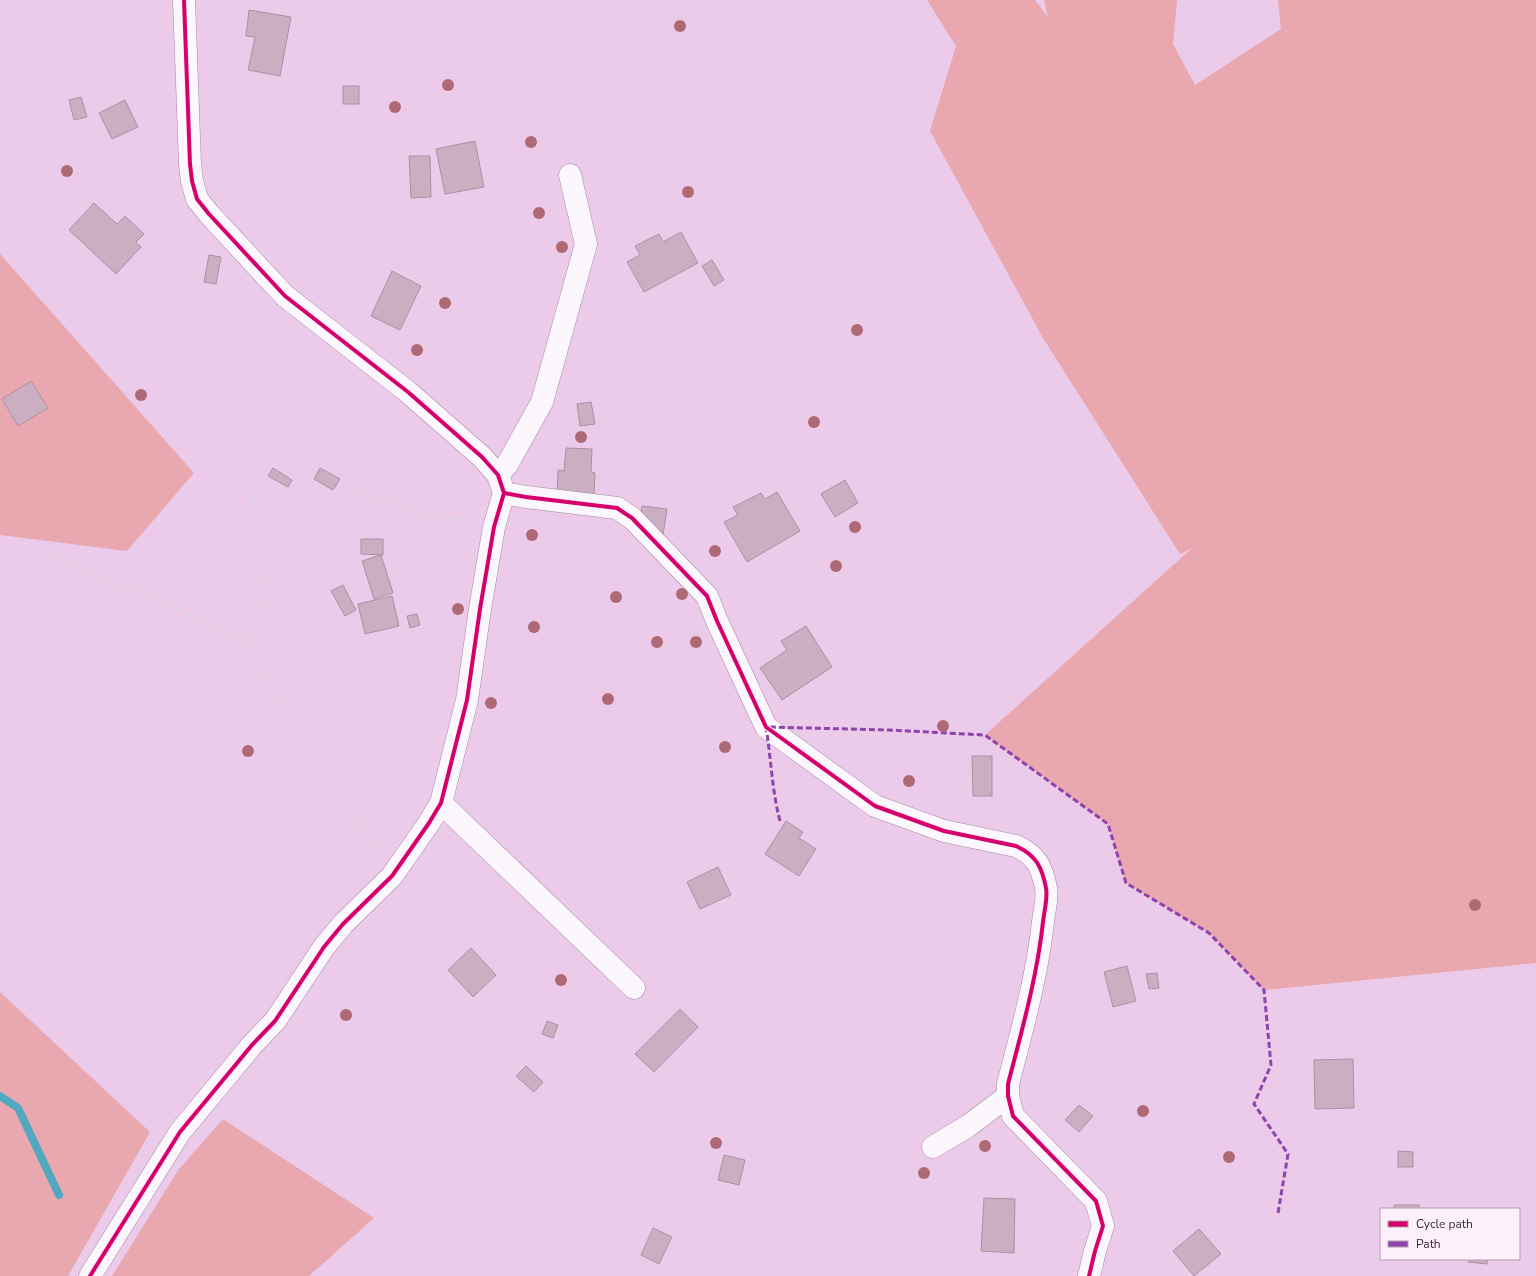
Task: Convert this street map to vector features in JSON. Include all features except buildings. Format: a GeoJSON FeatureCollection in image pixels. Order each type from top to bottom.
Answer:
{"type":"FeatureCollection","features":[{"type":"Feature","properties":{"kind":"street"},"geometry":{"type":"LineString","coordinates":[[184,0],[190,164],[192,181],[198,199],[209,214],[285,296],[408,392],[482,457],[501,484],[526,497],[617,508],[632,518],[707,596],[766,727],[875,806],[944,831],[1016,846],[1025,850],[1034,857],[1038,864],[1046,890],[1041,938],[1031,993],[1008,1084],[1008,1096],[1013,1116],[1096,1201],[1103,1226],[1089,1276]]}},
{"type":"Feature","properties":{"kind":"street"},"geometry":{"type":"LineString","coordinates":[[90,1276],[180,1132],[252,1045],[275,1021],[324,947],[343,924],[392,876],[441,803],[467,700],[480,609],[501,484],[508,465],[542,402],[586,244],[570,175]]}},
{"type":"Feature","properties":{"kind":"street"},"geometry":{"type":"LineString","coordinates":[[441,803],[634,988]]}},
{"type":"Feature","properties":{"kind":"street"},"geometry":{"type":"LineString","coordinates":[[933,1147],[968,1126],[1008,1096]]}},
{"type":"Feature","properties":{"kind":"path"},"geometry":{"type":"LineString","coordinates":[[352,492],[422,512],[494,527]]}},
{"type":"Feature","properties":{"kind":"path"},"geometry":{"type":"LineString","coordinates":[[247,641],[264,586],[253,497]]}},
{"type":"Feature","properties":{"kind":"path"},"geometry":{"type":"LineString","coordinates":[[42,553],[90,574],[131,589],[247,641],[376,847],[392,876]]}},
{"type":"Feature","properties":{"kind":"shaded area"},"geometry":{"type":"Polygon","coordinates":[[[927,0],[1035,0],[1048,17],[1044,0],[1177,0],[1173,44],[1195,85],[1281,29],[1278,0],[1536,0],[1536,963],[1264,990],[1209,933],[1126,883],[1108,824],[985,735],[1192,548],[1180,554],[1043,338],[930,131],[956,46],[927,0]]]}},
{"type":"Feature","properties":{"kind":"shaded area"},"geometry":{"type":"Polygon","coordinates":[[[0,254],[194,473],[127,551],[0,535],[0,254]]]}},
{"type":"Feature","properties":{"kind":"shaded area"},"geometry":{"type":"Polygon","coordinates":[[[0,992],[150,1132],[68,1276],[0,1276],[0,992]]]}},
{"type":"Feature","properties":{"kind":"shaded area"},"geometry":{"type":"Polygon","coordinates":[[[223,1119],[374,1218],[309,1276],[112,1276],[179,1169],[223,1119]]]}},
{"type":"Feature","properties":{"kind":"waterway"},"geometry":{"type":"LineString","coordinates":[[0,1096],[18,1108],[59,1195]]}},
{"type":"Feature","properties":{"kind":"marked path"},"geometry":{"type":"LineString","coordinates":[[780,821],[773,786],[766,727],[889,730],[985,735],[1108,824],[1126,883],[1209,933],[1264,990],[1271,1065],[1254,1104],[1288,1154],[1278,1213]]}},
{"type":"Feature","properties":{"kind":"cycle path"},"geometry":{"type":"LineString","coordinates":[[90,1276],[180,1132],[252,1045],[275,1021],[324,947],[343,924],[392,876],[441,803],[467,700],[494,527],[504,493],[498,475],[482,457],[408,392],[285,296],[197,199],[192,181],[190,164],[184,0]]}},
{"type":"Feature","properties":{"kind":"cycle path"},"geometry":{"type":"LineString","coordinates":[[504,493],[617,508],[632,518],[707,596],[766,727],[875,806],[944,831],[1016,846],[1029,853],[1037,862],[1044,881],[1046,901],[1037,963],[1008,1084],[1008,1096],[1013,1116],[1096,1201],[1103,1226],[1089,1276]]}}]}
